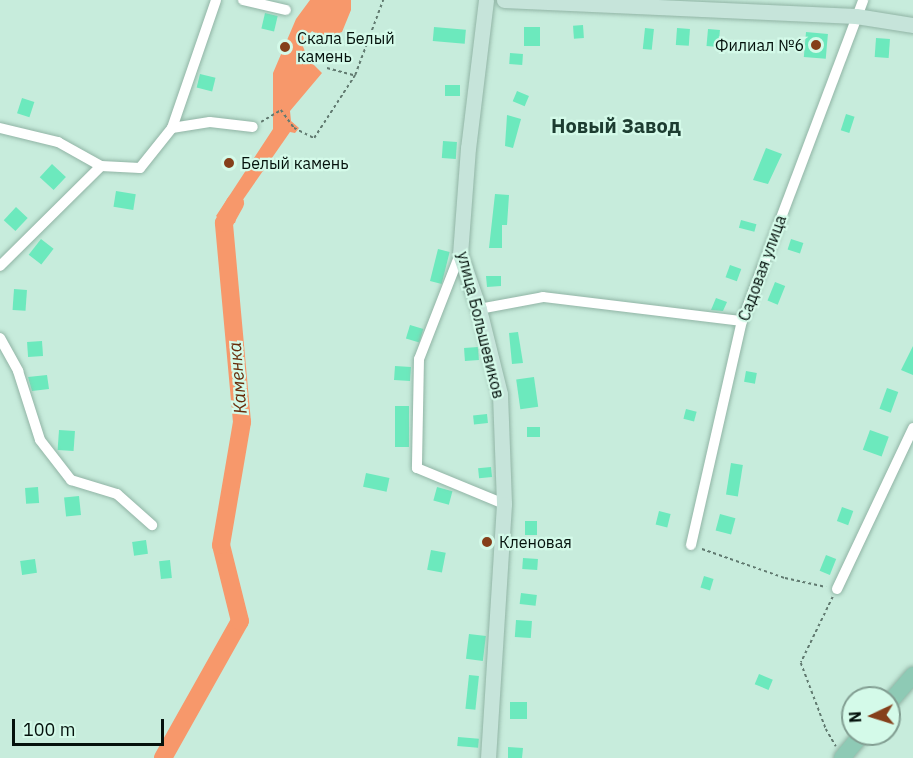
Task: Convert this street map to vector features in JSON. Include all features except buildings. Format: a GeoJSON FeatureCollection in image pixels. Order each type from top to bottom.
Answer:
{"type":"FeatureCollection","features":[{"type":"Feature","properties":{"kind":"main road"},"geometry":{"type":"LineString","coordinates":[[901,689],[913,675]]}},
{"type":"Feature","properties":{"kind":"street"},"geometry":{"type":"LineString","coordinates":[[0,128],[58,142],[101,166],[141,168],[172,128],[216,0]]}},
{"type":"Feature","properties":{"kind":"street"},"geometry":{"type":"LineString","coordinates":[[243,0],[286,10]]}},
{"type":"Feature","properties":{"kind":"street","name":"улица Большевиков"},"geometry":{"type":"LineString","coordinates":[[486,0],[468,148],[460,254],[479,309],[500,394],[504,504],[488,758]]}},
{"type":"Feature","properties":{"kind":"street"},"geometry":{"type":"LineString","coordinates":[[504,0],[856,16],[913,25]]}},
{"type":"Feature","properties":{"kind":"street","name":"Садовая улица"},"geometry":{"type":"LineString","coordinates":[[691,545],[742,321],[863,0]]}},
{"type":"Feature","properties":{"kind":"street"},"geometry":{"type":"LineString","coordinates":[[172,128],[210,122],[253,127]]}},
{"type":"Feature","properties":{"kind":"street"},"geometry":{"type":"LineString","coordinates":[[0,266],[101,166]]}},
{"type":"Feature","properties":{"kind":"street"},"geometry":{"type":"LineString","coordinates":[[460,254],[419,359],[417,468],[504,504]]}},
{"type":"Feature","properties":{"kind":"street"},"geometry":{"type":"LineString","coordinates":[[479,309],[543,297],[742,321]]}},
{"type":"Feature","properties":{"kind":"street"},"geometry":{"type":"LineString","coordinates":[[0,338],[18,371],[40,440],[71,480],[117,494],[152,525]]}},
{"type":"Feature","properties":{"kind":"street"},"geometry":{"type":"LineString","coordinates":[[837,589],[913,428]]}},
{"type":"Feature","properties":{"kind":"path"},"geometry":{"type":"LineString","coordinates":[[269,118],[281,110],[294,128],[314,138],[355,75],[382,0]]}},
{"type":"Feature","properties":{"kind":"path"},"geometry":{"type":"LineString","coordinates":[[327,68],[355,75]]}},
{"type":"Feature","properties":{"kind":"path"},"geometry":{"type":"LineString","coordinates":[[691,545],[785,578],[837,589],[801,663],[826,729],[843,757]]}},
{"type":"Feature","properties":{"kind":"shaded area"},"geometry":{"type":"Polygon","coordinates":[[[310,0],[351,0],[351,10],[342,32],[323,38],[312,31],[302,44],[308,59],[322,73],[290,111],[291,121],[299,128],[295,133],[290,132],[240,204],[235,223],[224,223],[216,216],[273,129],[273,73],[296,19],[310,0]]]}},
{"type":"Feature","properties":{"kind":"waterway","name":"Каменка"},"geometry":{"type":"LineString","coordinates":[[163,758],[240,621],[221,545],[242,422],[224,223],[235,203]]}},
{"type":"Feature","properties":{"kind":"place","name":"Филиал №6"},"geometry":{"type":"Point","coordinates":[816,45]}},
{"type":"Feature","properties":{"kind":"place","name":"Скала Белый камень"},"geometry":{"type":"Point","coordinates":[285,47]}},
{"type":"Feature","properties":{"kind":"place","name":"Белый камень"},"geometry":{"type":"Point","coordinates":[229,163]}},
{"type":"Feature","properties":{"kind":"place","name":"Кленовая"},"geometry":{"type":"Point","coordinates":[487,542]}},
{"type":"Feature","properties":{"kind":"district","name":"Новый Завод"},"geometry":{"type":"Point","coordinates":[616,125]}}]}
